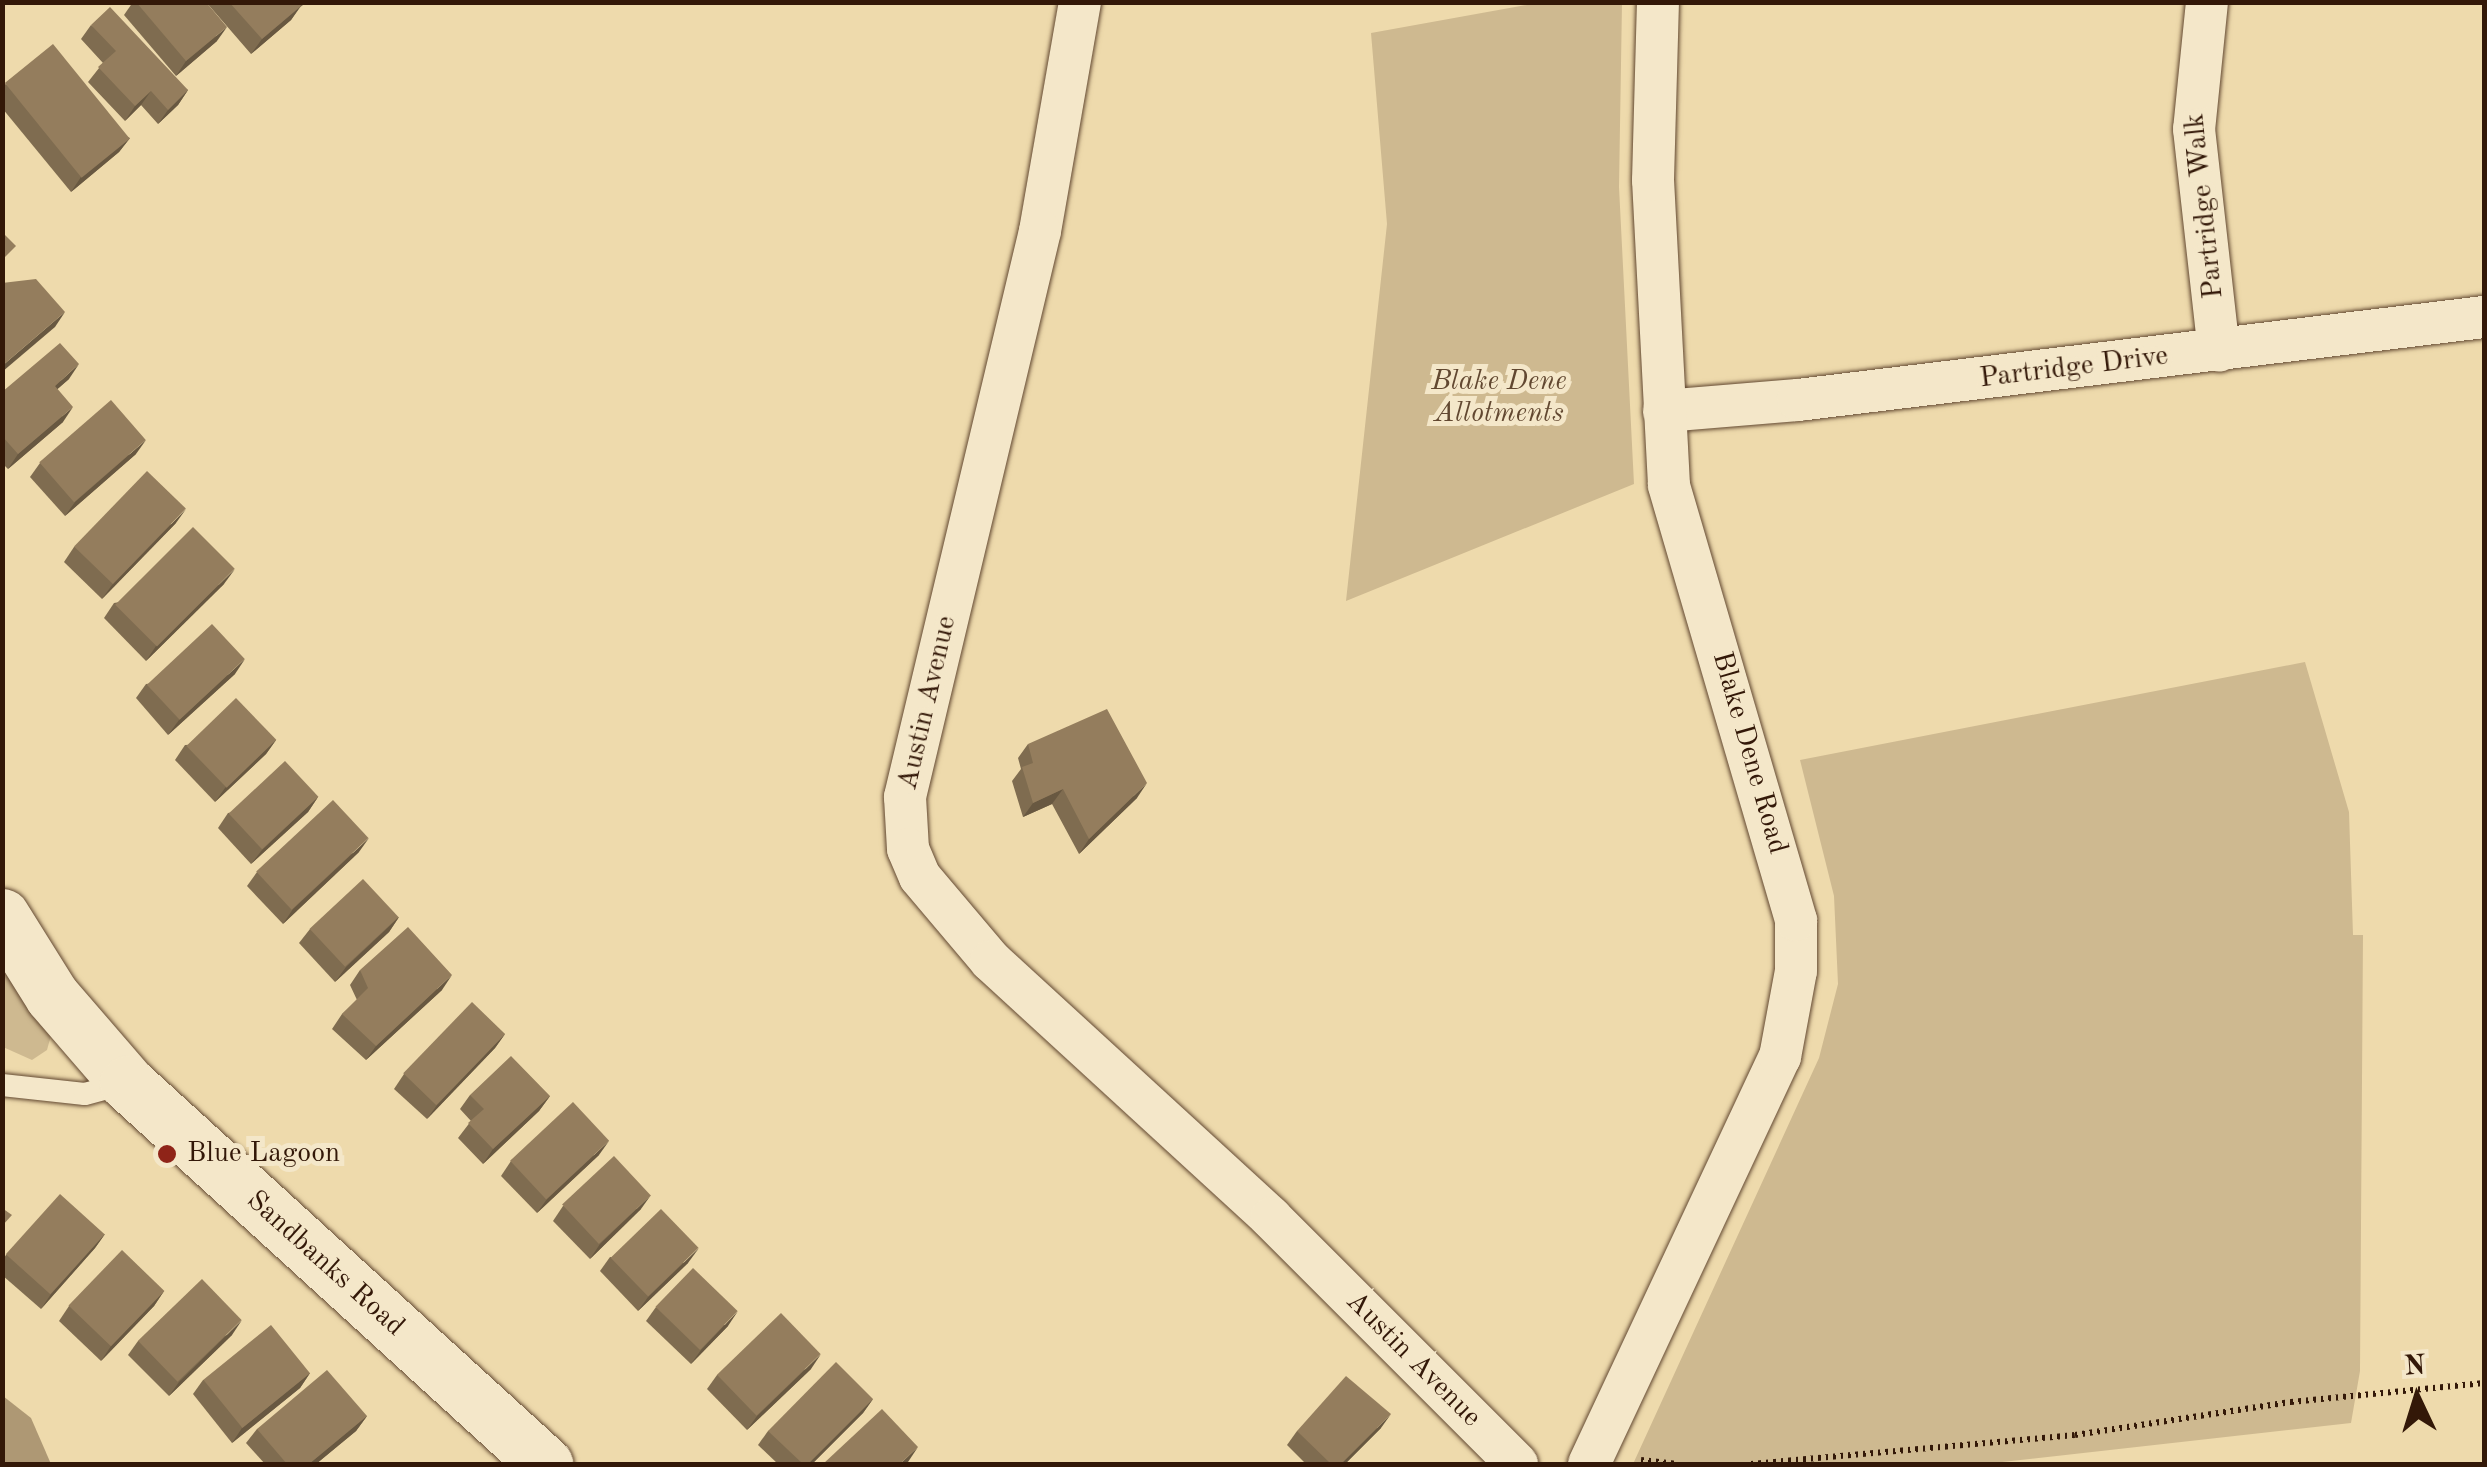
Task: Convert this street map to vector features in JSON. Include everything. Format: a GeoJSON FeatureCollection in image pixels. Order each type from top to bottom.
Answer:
{"type":"FeatureCollection","features":[{"type":"Feature","properties":{"kind":"main road","name":"Sandbanks Road"},"geometry":{"type":"LineString","coordinates":[[2,916],[52,996],[127,1083],[545,1464]]}},
{"type":"Feature","properties":{"kind":"street","name":"Austin Avenue"},"geometry":{"type":"LineString","coordinates":[[1080,2],[1040,231],[905,797],[908,849],[920,877],[990,960],[1271,1218],[1517,1464]]}},
{"type":"Feature","properties":{"kind":"street","name":"Blake Dene Road"},"geometry":{"type":"LineString","coordinates":[[1589,1464],[1780,1057],[1796,971],[1796,920],[1669,485],[1653,180],[1658,2]]}},
{"type":"Feature","properties":{"kind":"street","name":"Partridge Walk"},"geometry":{"type":"LineString","coordinates":[[2208,2],[2194,129],[2219,351]]}},
{"type":"Feature","properties":{"kind":"street","name":"Partridge Drive"},"geometry":{"type":"LineString","coordinates":[[1664,411],[2219,351],[2484,317]]}},
{"type":"Feature","properties":{"kind":"lane"},"geometry":{"type":"LineString","coordinates":[[2,1085],[85,1094],[127,1083]]}},
{"type":"Feature","properties":{"kind":"path"},"geometry":{"type":"LineString","coordinates":[[1751,1464],[2075,1434],[2291,1402],[2484,1383]]}},
{"type":"Feature","properties":{"kind":"green space","name":"Blake Dene Allotments"},"geometry":{"type":"Polygon","coordinates":[[[1543,2],[1622,3],[1619,187],[1634,484],[1346,601],[1387,224],[1371,33],[1543,2]]]}},
{"type":"Feature","properties":{"kind":"green space"},"geometry":{"type":"Polygon","coordinates":[[[2305,662],[2349,812],[2353,935],[2363,935],[2360,1371],[2351,1423],[1984,1464],[1633,1464],[1819,1058],[1838,984],[1834,896],[1800,760],[2305,662]]]}},
{"type":"Feature","properties":{"kind":"green space"},"geometry":{"type":"Polygon","coordinates":[[[2,966],[53,1028],[47,1050],[32,1060],[3,1047],[2,966]]]}},
{"type":"Feature","properties":{"kind":"shaded area"},"geometry":{"type":"Polygon","coordinates":[[[3,1396],[31,1418],[51,1464],[3,1464],[3,1396]]]}},
{"type":"Feature","properties":{"kind":"building"},"geometry":{"type":"Polygon","coordinates":[[[136,2],[206,2],[227,27],[186,61],[136,2]]]}},
{"type":"Feature","properties":{"kind":"building"},"geometry":{"type":"Polygon","coordinates":[[[229,2],[298,2],[301,6],[262,39],[229,2]]]}},
{"type":"Feature","properties":{"kind":"building"},"geometry":{"type":"Polygon","coordinates":[[[110,7],[188,90],[168,110],[151,91],[135,106],[98,67],[116,51],[91,25],[110,7]]]}},
{"type":"Feature","properties":{"kind":"building"},"geometry":{"type":"Polygon","coordinates":[[[53,44],[130,139],[82,178],[5,83],[53,44]]]}},
{"type":"Feature","properties":{"kind":"building"},"geometry":{"type":"Polygon","coordinates":[[[2,232],[16,246],[2,260],[2,232]]]}},
{"type":"Feature","properties":{"kind":"building"},"geometry":{"type":"Polygon","coordinates":[[[36,279],[65,312],[2,366],[2,283],[36,279]]]}},
{"type":"Feature","properties":{"kind":"building"},"geometry":{"type":"Polygon","coordinates":[[[60,343],[79,364],[55,386],[73,407],[18,454],[2,436],[2,392],[60,343]]]}},
{"type":"Feature","properties":{"kind":"building"},"geometry":{"type":"Polygon","coordinates":[[[111,400],[146,440],[74,502],[39,462],[111,400]]]}},
{"type":"Feature","properties":{"kind":"building"},"geometry":{"type":"Polygon","coordinates":[[[147,471],[186,509],[113,584],[74,547],[147,471]]]}},
{"type":"Feature","properties":{"kind":"building"},"geometry":{"type":"Polygon","coordinates":[[[193,527],[235,569],[157,647],[115,605],[193,527]]]}},
{"type":"Feature","properties":{"kind":"building"},"geometry":{"type":"Polygon","coordinates":[[[212,624],[245,659],[180,720],[147,685],[212,624]]]}},
{"type":"Feature","properties":{"kind":"building"},"geometry":{"type":"Polygon","coordinates":[[[236,698],[276,740],[227,788],[186,746],[236,698]]]}},
{"type":"Feature","properties":{"kind":"building"},"geometry":{"type":"Polygon","coordinates":[[[1107,709],[1147,783],[1089,839],[1063,789],[1033,803],[1022,767],[1033,763],[1028,744],[1107,709]]]}},
{"type":"Feature","properties":{"kind":"building"},"geometry":{"type":"Polygon","coordinates":[[[285,761],[318,797],[262,849],[229,814],[285,761]]]}},
{"type":"Feature","properties":{"kind":"building"},"geometry":{"type":"Polygon","coordinates":[[[333,800],[368,838],[292,910],[256,872],[333,800]]]}},
{"type":"Feature","properties":{"kind":"building"},"geometry":{"type":"Polygon","coordinates":[[[363,879],[398,917],[345,967],[310,929],[363,879]]]}},
{"type":"Feature","properties":{"kind":"building"},"geometry":{"type":"Polygon","coordinates":[[[408,927],[452,975],[376,1046],[342,1014],[368,988],[360,970],[408,927]]]}},
{"type":"Feature","properties":{"kind":"building"},"geometry":{"type":"Polygon","coordinates":[[[472,1002],[505,1034],[436,1105],[403,1073],[472,1002]]]}},
{"type":"Feature","properties":{"kind":"building"},"geometry":{"type":"Polygon","coordinates":[[[511,1056],[550,1096],[493,1149],[468,1123],[484,1109],[470,1095],[511,1056]]]}},
{"type":"Feature","properties":{"kind":"building"},"geometry":{"type":"Polygon","coordinates":[[[573,1102],[609,1141],[546,1199],[510,1161],[573,1102]]]}},
{"type":"Feature","properties":{"kind":"building"},"geometry":{"type":"Polygon","coordinates":[[[614,1156],[651,1195],[599,1244],[562,1204],[614,1156]]]}},
{"type":"Feature","properties":{"kind":"building"},"geometry":{"type":"Polygon","coordinates":[[[60,1194],[105,1234],[50,1294],[6,1254],[60,1194]]]}},
{"type":"Feature","properties":{"kind":"building"},"geometry":{"type":"Polygon","coordinates":[[[2,1208],[12,1215],[2,1226],[2,1208]]]}},
{"type":"Feature","properties":{"kind":"building"},"geometry":{"type":"Polygon","coordinates":[[[661,1209],[699,1248],[648,1296],[611,1258],[661,1209]]]}},
{"type":"Feature","properties":{"kind":"building"},"geometry":{"type":"Polygon","coordinates":[[[122,1250],[164,1291],[111,1346],[69,1305],[122,1250]]]}},
{"type":"Feature","properties":{"kind":"building"},"geometry":{"type":"Polygon","coordinates":[[[693,1268],[738,1311],[700,1350],[655,1307],[693,1268]]]}},
{"type":"Feature","properties":{"kind":"building"},"geometry":{"type":"Polygon","coordinates":[[[202,1279],[242,1320],[178,1382],[138,1341],[202,1279]]]}},
{"type":"Feature","properties":{"kind":"building"},"geometry":{"type":"Polygon","coordinates":[[[781,1313],[821,1354],[757,1416],[717,1375],[781,1313]]]}},
{"type":"Feature","properties":{"kind":"building"},"geometry":{"type":"Polygon","coordinates":[[[271,1325],[310,1373],[242,1428],[203,1380],[271,1325]]]}},
{"type":"Feature","properties":{"kind":"building"},"geometry":{"type":"Polygon","coordinates":[[[836,1362],[873,1399],[808,1464],[803,1464],[768,1431],[836,1362]]]}},
{"type":"Feature","properties":{"kind":"building"},"geometry":{"type":"Polygon","coordinates":[[[327,1370],[367,1416],[309,1464],[287,1464],[257,1429],[327,1370]]]}},
{"type":"Feature","properties":{"kind":"building"},"geometry":{"type":"Polygon","coordinates":[[[1346,1376],[1391,1414],[1341,1464],[1331,1464],[1297,1431],[1346,1376]]]}},
{"type":"Feature","properties":{"kind":"building"},"geometry":{"type":"Polygon","coordinates":[[[882,1409],[918,1447],[900,1464],[823,1464],[882,1409]]]}},
{"type":"Feature","properties":{"kind":"place","name":"Blue Lagoon"},"geometry":{"type":"Point","coordinates":[167,1154]}}]}
